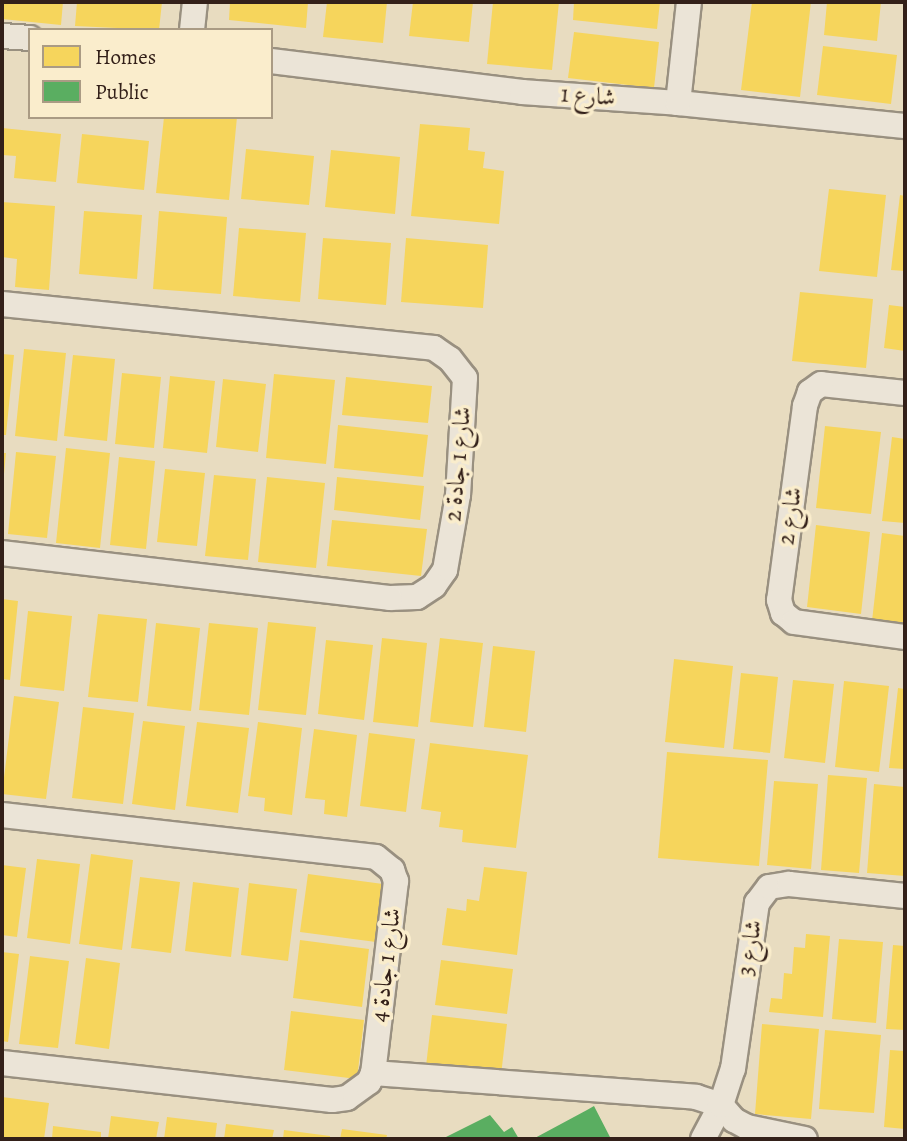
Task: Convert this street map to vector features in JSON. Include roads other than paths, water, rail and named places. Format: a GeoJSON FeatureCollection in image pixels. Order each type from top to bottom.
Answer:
{"type":"FeatureCollection","features":[{"type":"Feature","properties":{"kind":"street"},"geometry":{"type":"LineString","coordinates":[[192,28],[195,2]]}},
{"type":"Feature","properties":{"kind":"street"},"geometry":{"type":"LineString","coordinates":[[678,103],[689,2]]}},
{"type":"Feature","properties":{"kind":"street"},"geometry":{"type":"LineString","coordinates":[[2,36],[28,38]]}},
{"type":"Feature","properties":{"kind":"street","name":"شارع 1"},"geometry":{"type":"LineString","coordinates":[[273,61],[522,92],[678,103],[905,126]]}},
{"type":"Feature","properties":{"kind":"street","name":"شارع 1 جادة 2"},"geometry":{"type":"LineString","coordinates":[[2,304],[434,348],[450,359],[464,378],[458,495],[445,570],[435,586],[417,597],[390,598],[2,553]]}},
{"type":"Feature","properties":{"kind":"street","name":"شارع 2"},"geometry":{"type":"LineString","coordinates":[[905,393],[821,384],[810,392],[805,406],[779,600],[783,613],[794,622],[905,637]]}},
{"type":"Feature","properties":{"kind":"street","name":"شارع 1 جادة 4"},"geometry":{"type":"LineString","coordinates":[[2,815],[376,857],[385,862],[396,881],[373,1073]]}},
{"type":"Feature","properties":{"kind":"street","name":"شارع 3"},"geometry":{"type":"LineString","coordinates":[[720,1105],[733,1069],[757,903],[769,887],[789,884],[905,896]]}},
{"type":"Feature","properties":{"kind":"street"},"geometry":{"type":"LineString","coordinates":[[2,1063],[332,1100],[354,1094],[369,1082],[373,1073],[696,1097],[720,1105],[734,1120],[747,1127],[805,1139]]}},
{"type":"Feature","properties":{"kind":"street"},"geometry":{"type":"LineString","coordinates":[[704,1139],[720,1105]]}}]}
